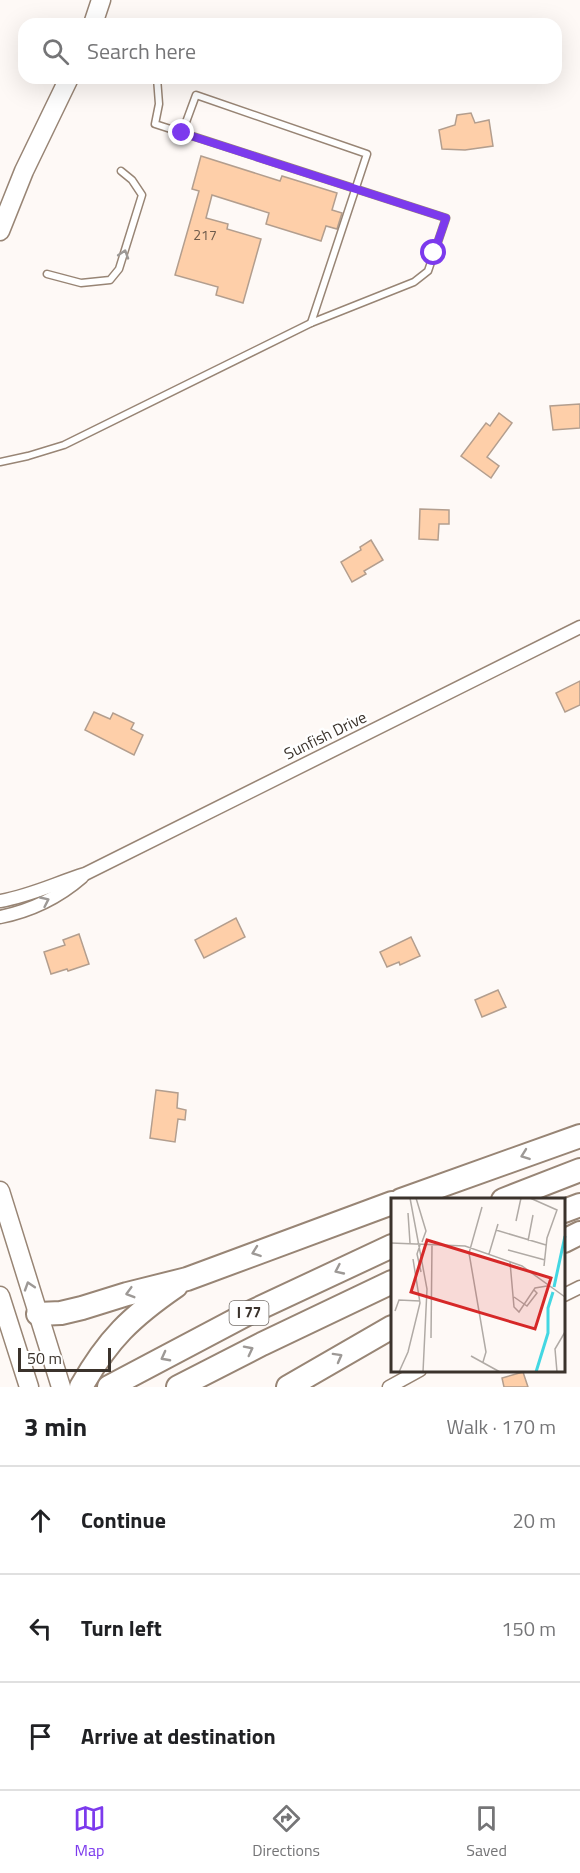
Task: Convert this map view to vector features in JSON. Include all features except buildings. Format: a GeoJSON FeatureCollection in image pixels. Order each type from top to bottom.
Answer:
{"type":"FeatureCollection","features":[{"type":"Feature","properties":{"kind":"highway"},"geometry":{"type":"LineString","coordinates":[[407,1198],[580,1136]]}},
{"type":"Feature","properties":{"kind":"highway"},"geometry":{"type":"LineString","coordinates":[[507,1198],[580,1170]]}},
{"type":"Feature","properties":{"kind":"highway"},"geometry":{"type":"LineString","coordinates":[[38,1314],[61,1313],[187,1279],[391,1204]]}},
{"type":"Feature","properties":{"kind":"highway"},"geometry":{"type":"LineString","coordinates":[[565,1211],[580,1205]]}},
{"type":"Feature","properties":{"kind":"highway"},"geometry":{"type":"LineString","coordinates":[[565,1240],[580,1233]]}},
{"type":"Feature","properties":{"kind":"highway","name":"I 77"},"geometry":{"type":"LineString","coordinates":[[109,1387],[247,1314],[391,1247]]}},
{"type":"Feature","properties":{"kind":"highway"},"geometry":{"type":"LineString","coordinates":[[67,1385],[96,1362],[115,1336],[139,1312],[187,1279]]}},
{"type":"Feature","properties":{"kind":"highway","name":"I 77"},"geometry":{"type":"LineString","coordinates":[[178,1387],[391,1283]]}},
{"type":"Feature","properties":{"kind":"highway"},"geometry":{"type":"LineString","coordinates":[[288,1387],[391,1328]]}},
{"type":"Feature","properties":{"kind":"main road"},"geometry":{"type":"LineString","coordinates":[[0,231],[24,171],[66,84]]}},
{"type":"Feature","properties":{"kind":"main road"},"geometry":{"type":"LineString","coordinates":[[0,1191],[38,1314],[67,1385]]}},
{"type":"Feature","properties":{"kind":"main road"},"geometry":{"type":"LineString","coordinates":[[0,1296],[29,1387]]}},
{"type":"Feature","properties":{"kind":"street","name":"Sunfish Drive"},"geometry":{"type":"LineString","coordinates":[[0,901],[23,896],[85,874],[580,627]]}},
{"type":"Feature","properties":{"kind":"street","name":"Sunfish Drive"},"geometry":{"type":"LineString","coordinates":[[0,917],[34,906],[66,891],[85,874]]}},
{"type":"Feature","properties":{"kind":"street"},"geometry":{"type":"LineString","coordinates":[[565,1294],[580,1287]]}},
{"type":"Feature","properties":{"kind":"street"},"geometry":{"type":"LineString","coordinates":[[389,1387],[418,1372]]}},
{"type":"Feature","properties":{"kind":"lane"},"geometry":{"type":"LineString","coordinates":[[0,462],[64,445],[311,323],[414,282],[428,271],[446,218],[155,124],[159,104],[157,84]]}},
{"type":"Feature","properties":{"kind":"lane"},"geometry":{"type":"LineString","coordinates":[[182,133],[196,95],[367,154],[311,323]]}},
{"type":"Feature","properties":{"kind":"lane"},"geometry":{"type":"LineString","coordinates":[[47,274],[81,283],[110,280],[119,269],[142,195],[132,180],[121,171]]}},
{"type":"Feature","properties":{"kind":"route"},"geometry":{"type":"LineString","coordinates":[[182,133],[446,218],[434,253]]}}]}
